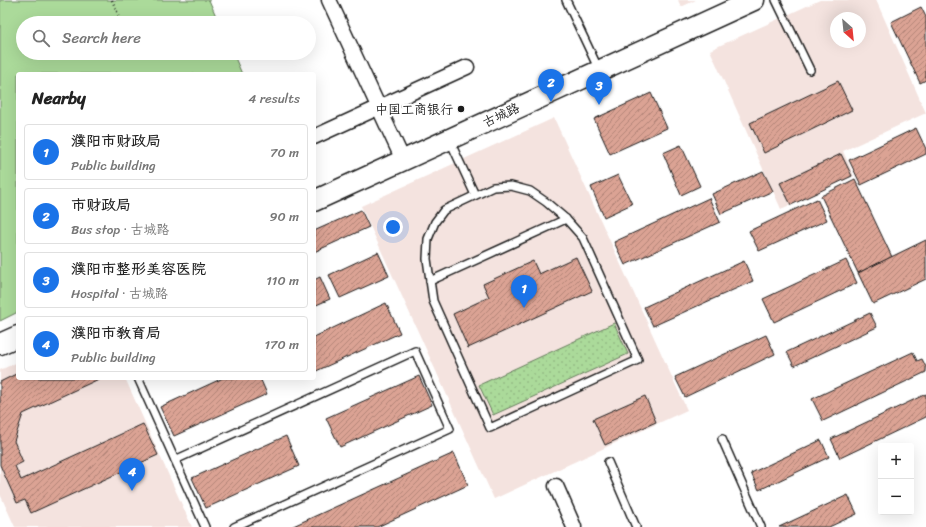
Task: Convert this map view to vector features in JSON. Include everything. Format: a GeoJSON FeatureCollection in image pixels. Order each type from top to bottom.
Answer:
{"type":"FeatureCollection","features":[{"type":"Feature","properties":{"kind":"street"},"geometry":{"type":"LineString","coordinates":[[329,0],[403,160]]}},
{"type":"Feature","properties":{"kind":"street","name":"古城路"},"geometry":{"type":"LineString","coordinates":[[316,200],[754,0]]}},
{"type":"Feature","properties":{"kind":"street"},"geometry":{"type":"LineString","coordinates":[[316,136],[467,67]]}},
{"type":"Feature","properties":{"kind":"street"},"geometry":{"type":"LineString","coordinates":[[0,344],[16,337]]}},
{"type":"Feature","properties":{"kind":"street"},"geometry":{"type":"LineString","coordinates":[[556,486],[574,527]]}},
{"type":"Feature","properties":{"kind":"lane"},"geometry":{"type":"LineString","coordinates":[[566,0],[599,70]]}},
{"type":"Feature","properties":{"kind":"lane"},"geometry":{"type":"LineString","coordinates":[[776,0],[810,70]]}},
{"type":"Feature","properties":{"kind":"lane"},"geometry":{"type":"LineString","coordinates":[[449,139],[475,196]]}},
{"type":"Feature","properties":{"kind":"lane"},"geometry":{"type":"LineString","coordinates":[[511,186],[530,191],[566,219],[583,238],[638,360],[490,428],[433,301],[427,259],[428,240],[435,222],[444,210],[493,187],[511,186]]}},
{"type":"Feature","properties":{"kind":"lane"},"geometry":{"type":"LineString","coordinates":[[430,281],[566,219]]}},
{"type":"Feature","properties":{"kind":"lane"},"geometry":{"type":"LineString","coordinates":[[175,460],[415,351],[450,429],[234,527]]}},
{"type":"Feature","properties":{"kind":"lane"},"geometry":{"type":"LineString","coordinates":[[139,380],[205,527]]}},
{"type":"Feature","properties":{"kind":"lane"},"geometry":{"type":"LineString","coordinates":[[722,439],[761,527]]}},
{"type":"Feature","properties":{"kind":"lane"},"geometry":{"type":"LineString","coordinates":[[608,462],[636,527]]}},
{"type":"Feature","properties":{"kind":"path"},"geometry":{"type":"LineString","coordinates":[[112,0],[119,16]]}},
{"type":"Feature","properties":{"kind":"shaded area"},"geometry":{"type":"Polygon","coordinates":[[[678,0],[696,0],[681,7],[678,0]]]}},
{"type":"Feature","properties":{"kind":"shaded area"},"geometry":{"type":"Polygon","coordinates":[[[820,0],[876,0],[926,113],[843,151],[854,176],[781,209],[710,50],[820,0]]]}},
{"type":"Feature","properties":{"kind":"shaded area"},"geometry":{"type":"Polygon","coordinates":[[[554,118],[687,410],[494,499],[361,206],[554,118]]]}},
{"type":"Feature","properties":{"kind":"shaded area"},"geometry":{"type":"Polygon","coordinates":[[[16,363],[16,380],[126,380],[192,527],[15,527],[0,494],[0,370],[16,363]]]}},
{"type":"Feature","properties":{"kind":"green space"},"geometry":{"type":"Polygon","coordinates":[[[0,0],[209,0],[216,16],[16,16],[16,60],[236,60],[241,72],[16,72],[16,313],[0,321],[0,0]]]}},
{"type":"Feature","properties":{"kind":"green space"},"geometry":{"type":"Polygon","coordinates":[[[614,323],[628,354],[493,415],[479,385],[614,323]]]}},
{"type":"Feature","properties":{"kind":"building"},"geometry":{"type":"Polygon","coordinates":[[[921,7],[926,17],[926,80],[920,83],[891,22],[921,7]]]}},
{"type":"Feature","properties":{"kind":"building"},"geometry":{"type":"Polygon","coordinates":[[[838,81],[852,110],[764,153],[750,123],[838,81]]]}},
{"type":"Feature","properties":{"kind":"building"},"geometry":{"type":"Polygon","coordinates":[[[651,93],[667,128],[610,154],[594,119],[651,93]]]}},
{"type":"Feature","properties":{"kind":"building"},"geometry":{"type":"Polygon","coordinates":[[[916,128],[926,149],[926,154],[861,185],[849,160],[916,128]]]}},
{"type":"Feature","properties":{"kind":"building"},"geometry":{"type":"Polygon","coordinates":[[[681,145],[700,186],[681,195],[663,153],[681,145]]]}},
{"type":"Feature","properties":{"kind":"building"},"geometry":{"type":"Polygon","coordinates":[[[841,154],[852,176],[791,205],[780,183],[841,154]]]}},
{"type":"Feature","properties":{"kind":"building"},"geometry":{"type":"Polygon","coordinates":[[[763,171],[773,191],[721,214],[712,194],[763,171]]]}},
{"type":"Feature","properties":{"kind":"building"},"geometry":{"type":"Polygon","coordinates":[[[618,175],[632,204],[604,217],[591,187],[618,175]]]}},
{"type":"Feature","properties":{"kind":"building"},"geometry":{"type":"Polygon","coordinates":[[[855,179],[892,257],[858,273],[821,196],[855,179]]]}},
{"type":"Feature","properties":{"kind":"building"},"geometry":{"type":"Polygon","coordinates":[[[709,198],[720,222],[625,265],[614,242],[709,198]]]}},
{"type":"Feature","properties":{"kind":"building"},"geometry":{"type":"Polygon","coordinates":[[[817,199],[827,220],[759,251],[749,231],[817,199]]]}},
{"type":"Feature","properties":{"kind":"building"},"geometry":{"type":"Polygon","coordinates":[[[361,210],[369,227],[316,251],[316,230],[361,210]]]}},
{"type":"Feature","properties":{"kind":"building"},"geometry":{"type":"Polygon","coordinates":[[[926,240],[926,279],[873,304],[858,273],[926,240]]]}},
{"type":"Feature","properties":{"kind":"building"},"geometry":{"type":"Polygon","coordinates":[[[378,252],[389,276],[340,298],[329,275],[378,252]]]}},
{"type":"Feature","properties":{"kind":"building"},"geometry":{"type":"Polygon","coordinates":[[[576,257],[592,291],[468,348],[453,314],[489,297],[483,284],[533,261],[539,274],[576,257]]]}},
{"type":"Feature","properties":{"kind":"building"},"geometry":{"type":"Polygon","coordinates":[[[846,260],[857,283],[774,322],[763,299],[846,260]]]}},
{"type":"Feature","properties":{"kind":"building"},"geometry":{"type":"Polygon","coordinates":[[[744,261],[753,281],[653,326],[644,307],[744,261]]]}},
{"type":"Feature","properties":{"kind":"building"},"geometry":{"type":"Polygon","coordinates":[[[320,277],[330,299],[316,305],[316,279],[320,277]]]}},
{"type":"Feature","properties":{"kind":"building"},"geometry":{"type":"Polygon","coordinates":[[[386,303],[400,333],[316,371],[316,336],[386,303]]]}},
{"type":"Feature","properties":{"kind":"building"},"geometry":{"type":"Polygon","coordinates":[[[870,313],[877,327],[794,366],[787,352],[870,313]]]}},
{"type":"Feature","properties":{"kind":"building"},"geometry":{"type":"Polygon","coordinates":[[[766,335],[775,354],[685,397],[675,377],[766,335]]]}},
{"type":"Feature","properties":{"kind":"building"},"geometry":{"type":"Polygon","coordinates":[[[913,352],[917,361],[922,359],[926,367],[926,372],[823,421],[812,399],[913,352]]]}},
{"type":"Feature","properties":{"kind":"building"},"geometry":{"type":"Polygon","coordinates":[[[16,374],[16,380],[97,380],[23,414],[14,441],[23,462],[15,466],[21,480],[143,424],[158,455],[31,513],[25,500],[17,503],[0,465],[0,382],[16,374]]]}},
{"type":"Feature","properties":{"kind":"building"},"geometry":{"type":"Polygon","coordinates":[[[419,376],[432,405],[340,447],[326,418],[419,376]]]}},
{"type":"Feature","properties":{"kind":"building"},"geometry":{"type":"Polygon","coordinates":[[[219,380],[261,380],[267,394],[174,436],[160,407],[219,380]]]}},
{"type":"Feature","properties":{"kind":"building"},"geometry":{"type":"Polygon","coordinates":[[[926,394],[926,417],[840,458],[831,439],[926,394]]]}},
{"type":"Feature","properties":{"kind":"building"},"geometry":{"type":"Polygon","coordinates":[[[645,396],[656,422],[605,445],[593,419],[645,396]]]}},
{"type":"Feature","properties":{"kind":"building"},"geometry":{"type":"Polygon","coordinates":[[[286,436],[299,466],[206,508],[192,478],[286,436]]]}},
{"type":"Feature","properties":{"kind":"building"},"geometry":{"type":"Polygon","coordinates":[[[821,440],[829,457],[759,490],[751,473],[821,440]]]}},
{"type":"Feature","properties":{"kind":"building"},"geometry":{"type":"Polygon","coordinates":[[[454,453],[468,485],[377,527],[291,527],[454,453]]]}},
{"type":"Feature","properties":{"kind":"building"},"geometry":{"type":"Polygon","coordinates":[[[848,495],[857,514],[829,527],[779,527],[848,495]]]}},
{"type":"Feature","properties":{"kind":"place","name":"市财政局"},"geometry":{"type":"Point","coordinates":[551,102]}},
{"type":"Feature","properties":{"kind":"place","name":"濮阳市整形美容医院"},"geometry":{"type":"Point","coordinates":[599,105]}},
{"type":"Feature","properties":{"kind":"place","name":"中国工商银行"},"geometry":{"type":"Point","coordinates":[461,109]}},
{"type":"Feature","properties":{"kind":"place","name":"濮阳市财政局"},"geometry":{"type":"Point","coordinates":[524,308]}},
{"type":"Feature","properties":{"kind":"place","name":"濮阳市教育局"},"geometry":{"type":"Point","coordinates":[132,491]}}]}
